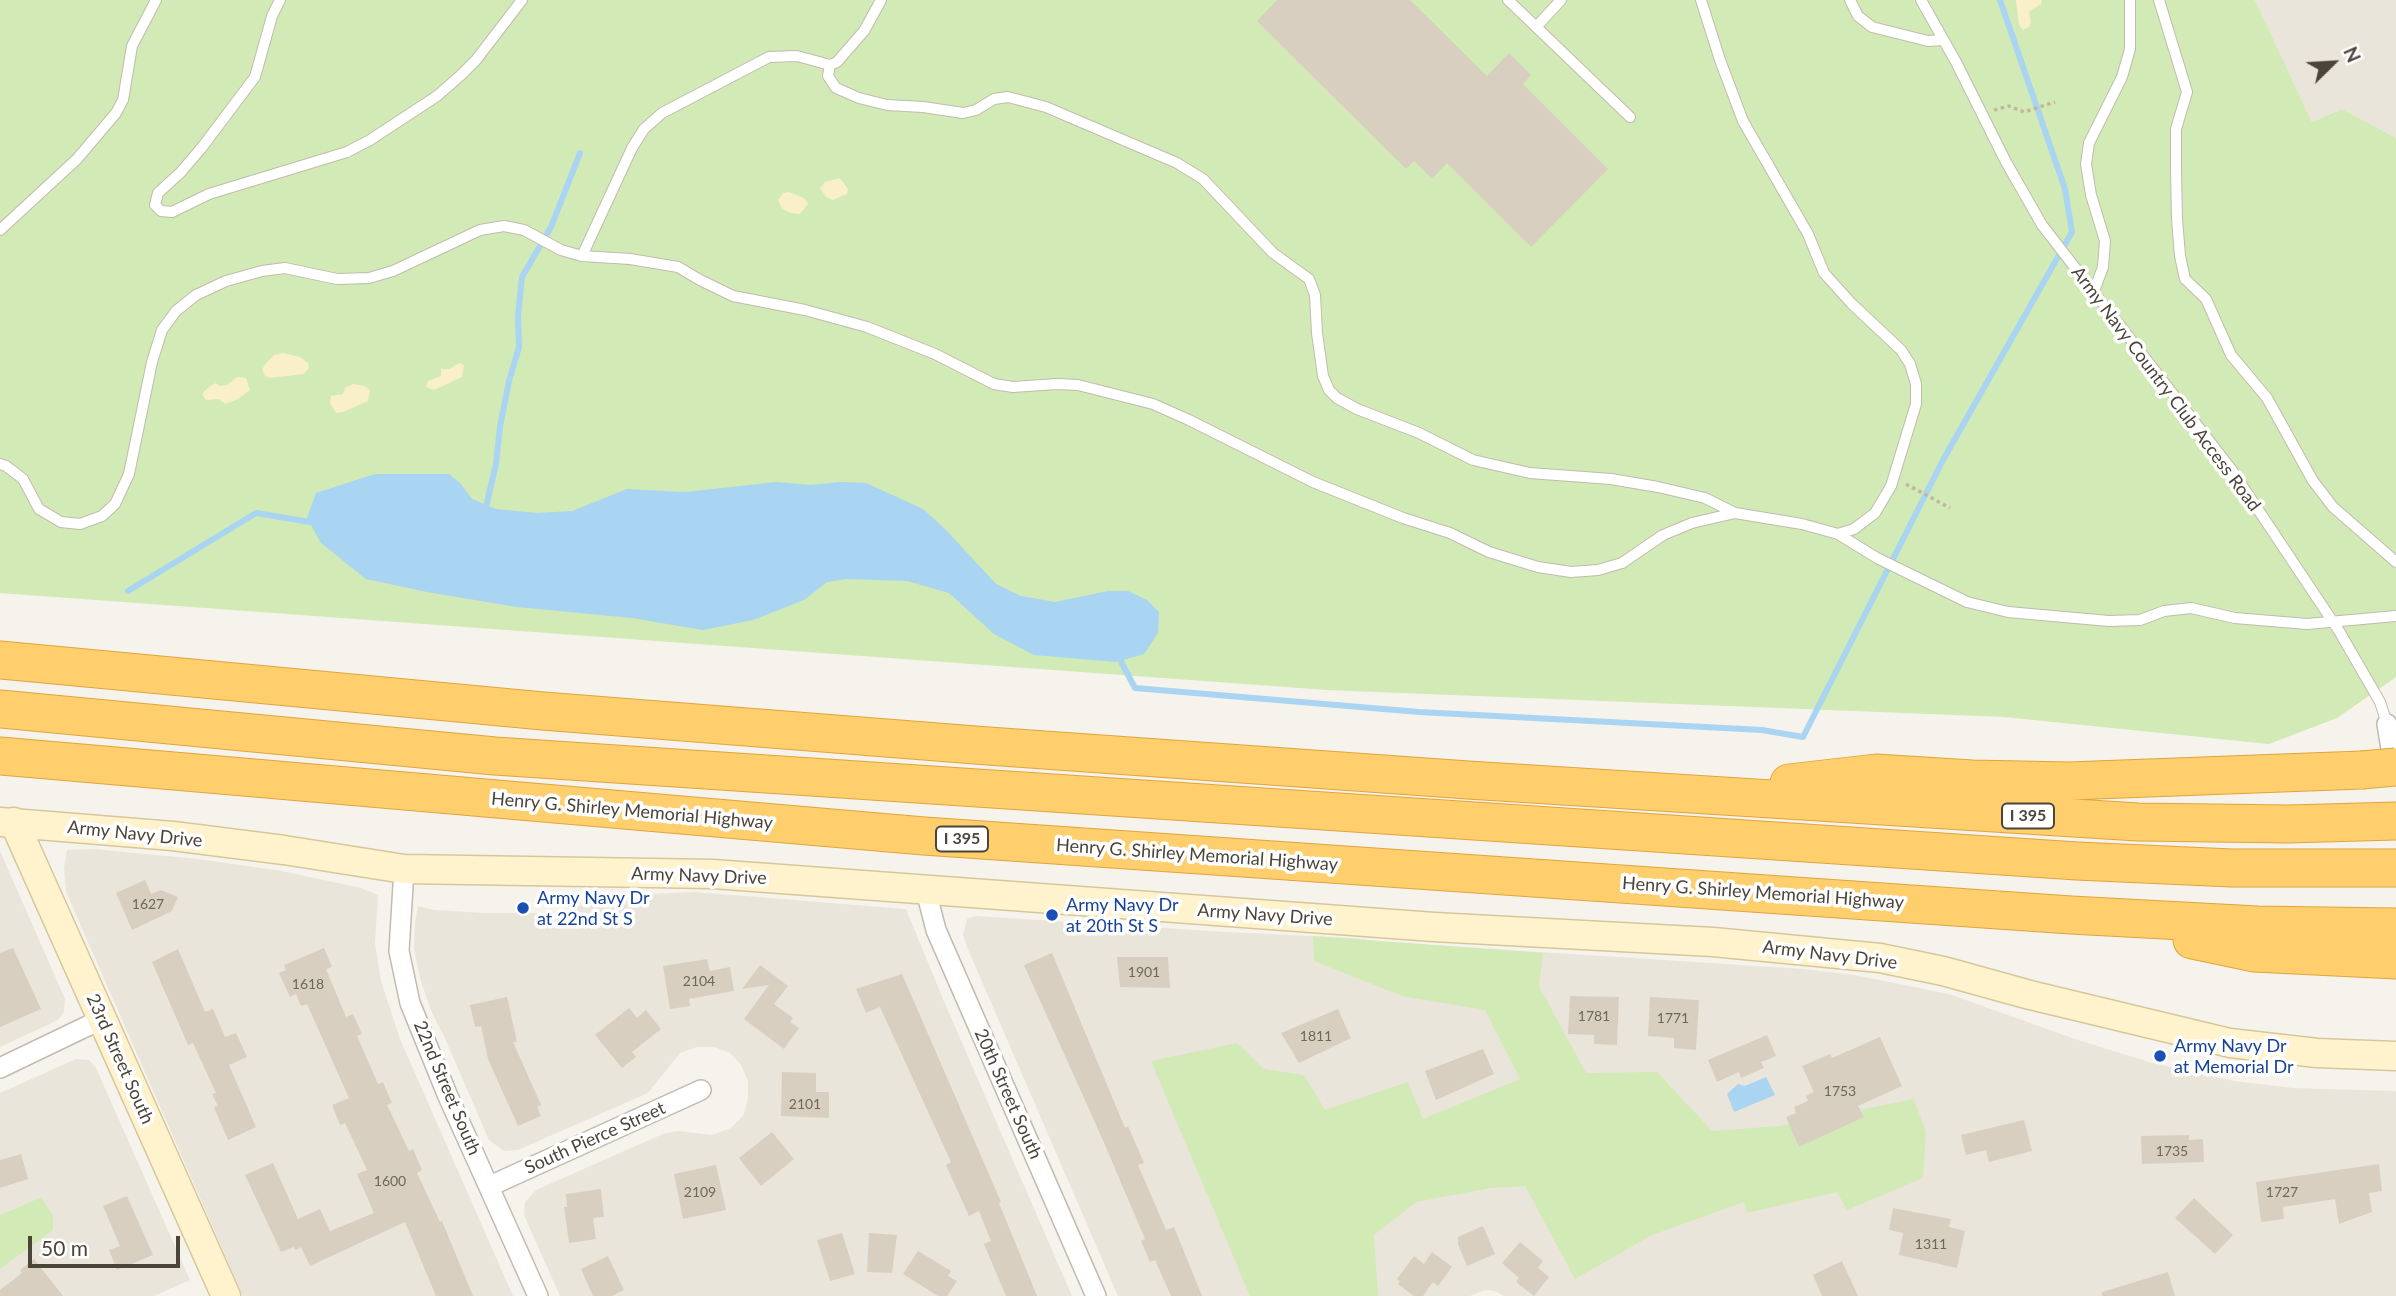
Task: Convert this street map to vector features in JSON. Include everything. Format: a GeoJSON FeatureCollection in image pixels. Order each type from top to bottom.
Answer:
{"type":"FeatureCollection","features":[{"type":"Feature","properties":{"kind":"highway","name":"I 395"},"geometry":{"type":"LineString","coordinates":[[0,660],[207,681],[766,729],[1454,779],[2138,822],[2213,824],[2380,821]]}},
{"type":"Feature","properties":{"kind":"highway"},"geometry":{"type":"LineString","coordinates":[[0,709],[523,758],[2077,861],[2232,868],[2383,868]]}},
{"type":"Feature","properties":{"kind":"highway","name":"Henry G. Shirley Memorial Highway"},"geometry":{"type":"LineString","coordinates":[[0,756],[924,836],[2071,915],[2254,953],[2384,943]]}},
{"type":"Feature","properties":{"kind":"highway"},"geometry":{"type":"LineString","coordinates":[[1694,794],[1876,773],[2068,781],[2379,768]]}},
{"type":"Feature","properties":{"kind":"street","name":"Army Navy Country Club Access Road"},"geometry":{"type":"LineString","coordinates":[[2387,724],[2396,782]]}},
{"type":"Feature","properties":{"kind":"street","name":"Army Navy Drive"},"geometry":{"type":"LineString","coordinates":[[7,822],[229,843],[404,869],[713,874],[1434,928],[1713,942],[1880,958],[1943,971],[2030,995],[2230,1043],[2317,1053],[2396,1056]]}},
{"type":"Feature","properties":{"kind":"street","name":"23rd Street South"},"geometry":{"type":"LineString","coordinates":[[7,822],[102,1019],[222,1295]]}},
{"type":"Feature","properties":{"kind":"street","name":"22nd Street South"},"geometry":{"type":"LineString","coordinates":[[404,869],[399,951],[410,1003],[447,1094],[538,1296]]}},
{"type":"Feature","properties":{"kind":"street","name":"20th Street South"},"geometry":{"type":"LineString","coordinates":[[926,891],[936,930],[1096,1296]]}},
{"type":"Feature","properties":{"kind":"street"},"geometry":{"type":"LineString","coordinates":[[0,1068],[102,1019]]}},
{"type":"Feature","properties":{"kind":"street","name":"South Pierce Street"},"geometry":{"type":"LineString","coordinates":[[490,1186],[701,1090]]}},
{"type":"Feature","properties":{"kind":"lane"},"geometry":{"type":"LineString","coordinates":[[0,230],[77,159],[116,113],[123,100],[132,46],[156,0]]}},
{"type":"Feature","properties":{"kind":"lane"},"geometry":{"type":"LineString","coordinates":[[280,0],[272,16],[255,77],[203,146],[158,193],[155,205],[161,211],[172,212],[209,194],[347,152],[370,140],[437,96],[461,75],[476,60],[522,0]]}},
{"type":"Feature","properties":{"kind":"lane"},"geometry":{"type":"LineString","coordinates":[[582,256],[632,148],[644,129],[662,113],[769,57],[797,56],[830,65],[837,62],[864,31],[881,0]]}},
{"type":"Feature","properties":{"kind":"lane"},"geometry":{"type":"LineString","coordinates":[[1508,0],[1630,117]]}},
{"type":"Feature","properties":{"kind":"lane"},"geometry":{"type":"LineString","coordinates":[[1536,27],[1561,0]]}},
{"type":"Feature","properties":{"kind":"lane"},"geometry":{"type":"LineString","coordinates":[[1701,0],[1743,121],[1808,234],[1824,273],[1852,304],[1901,350],[1910,364],[1916,384],[1916,404],[1895,478],[1875,513],[1854,528],[1838,534]]}},
{"type":"Feature","properties":{"kind":"lane"},"geometry":{"type":"LineString","coordinates":[[1850,0],[1858,16],[1871,27],[1928,41],[1943,40]]}},
{"type":"Feature","properties":{"kind":"lane","name":"Army Navy Country Club Access Road"},"geometry":{"type":"LineString","coordinates":[[1920,0],[2006,162],[2049,235],[2231,469],[2333,623],[2380,702],[2387,724]]}},
{"type":"Feature","properties":{"kind":"lane"},"geometry":{"type":"LineString","coordinates":[[2094,291],[2103,267],[2105,241],[2091,195],[2086,164],[2089,143],[2122,77],[2130,49],[2130,0]]}},
{"type":"Feature","properties":{"kind":"lane"},"geometry":{"type":"LineString","coordinates":[[2159,0],[2187,92],[2176,129],[2176,219],[2185,279],[2206,299],[2231,355],[2267,398],[2313,481],[2333,507],[2396,562]]}},
{"type":"Feature","properties":{"kind":"lane"},"geometry":{"type":"LineString","coordinates":[[830,65],[828,76],[831,83],[859,98],[887,105],[963,113],[976,110],[994,99],[1009,97],[1046,107],[1177,163],[1203,179],[1273,253],[1310,279],[1315,295],[1323,376],[1329,390],[1337,398],[1357,409],[1419,433],[1473,460],[1530,473],[1611,479],[1658,487],[1705,498],[1735,513],[1802,524],[1838,534],[1877,558],[1967,602],[2008,612],[2109,621],[2140,620],[2164,611],[2191,608],[2235,618],[2307,624],[2396,616]]}},
{"type":"Feature","properties":{"kind":"lane"},"geometry":{"type":"LineString","coordinates":[[0,464],[23,479],[39,509],[61,522],[80,524],[102,516],[115,504],[128,474],[152,362],[162,330],[176,311],[196,295],[238,277],[285,268],[337,279],[369,278],[393,271],[480,230],[504,226],[524,230],[561,250],[582,256],[630,259],[678,267],[700,281],[733,296],[805,310],[867,327],[935,354],[994,384],[1013,387],[1078,385],[1153,404],[1313,482],[1403,518],[1450,533],[1489,552],[1538,567],[1571,572],[1598,570],[1622,563],[1663,535],[1692,523],[1735,513]]}},
{"type":"Feature","properties":{"kind":"path"},"geometry":{"type":"LineString","coordinates":[[2010,106],[2024,112],[2055,102]]}},
{"type":"Feature","properties":{"kind":"path"},"geometry":{"type":"LineString","coordinates":[[1895,478],[1950,508]]}},
{"type":"Feature","properties":{"kind":"shaded area"},"geometry":{"type":"Polygon","coordinates":[[[2255,0],[2396,0],[2396,138],[2342,109],[2312,122],[2255,0]]]}},
{"type":"Feature","properties":{"kind":"shaded area"},"geometry":{"type":"Polygon","coordinates":[[[93,849],[198,859],[282,871],[361,888],[378,895],[375,943],[381,981],[400,1039],[513,1296],[243,1296],[66,892],[64,868],[67,850],[93,849]]]}},
{"type":"Feature","properties":{"kind":"shaded area"},"geometry":{"type":"Polygon","coordinates":[[[0,851],[65,999],[64,1012],[58,1020],[0,1047],[0,851]]]}},
{"type":"Feature","properties":{"kind":"shaded area"},"geometry":{"type":"Polygon","coordinates":[[[695,892],[906,909],[1072,1296],[560,1296],[524,1215],[525,1202],[536,1190],[665,1133],[679,1131],[712,1135],[731,1128],[743,1116],[748,1099],[748,1081],[741,1065],[730,1053],[714,1047],[697,1047],[680,1053],[648,1093],[518,1150],[504,1151],[489,1140],[432,1013],[420,979],[414,949],[418,906],[434,910],[485,913],[558,913],[608,896],[695,892]]]}},
{"type":"Feature","properties":{"kind":"shaded area"},"geometry":{"type":"Polygon","coordinates":[[[976,916],[1352,938],[1803,969],[1854,975],[1949,994],[2152,1063],[2234,1081],[2293,1088],[2396,1091],[2396,1296],[1504,1296],[1485,1290],[1470,1296],[1118,1296],[967,947],[963,935],[967,919],[976,916]]]}},
{"type":"Feature","properties":{"kind":"shaded area"},"geometry":{"type":"Polygon","coordinates":[[[76,1059],[89,1060],[96,1068],[190,1280],[154,1296],[0,1296],[0,1249],[41,1197],[0,1215],[0,1093],[76,1059]]]}},
{"type":"Feature","properties":{"kind":"green space"},"geometry":{"type":"Polygon","coordinates":[[[0,0],[2255,0],[2312,122],[2342,109],[2396,138],[2396,677],[2337,718],[2269,744],[2004,717],[1327,690],[0,593],[0,0]]]}},
{"type":"Feature","properties":{"kind":"green space"},"geometry":{"type":"Polygon","coordinates":[[[1313,936],[1543,953],[1539,986],[1586,1073],[1657,1072],[1712,1131],[1779,1126],[1914,1099],[1926,1132],[1923,1178],[1847,1210],[1837,1192],[1747,1213],[1744,1202],[1652,1235],[1575,1279],[1525,1186],[1491,1188],[1416,1202],[1374,1235],[1378,1296],[1250,1296],[1151,1061],[1237,1043],[1264,1069],[1304,1075],[1325,1110],[1408,1082],[1423,1119],[1520,1079],[1485,1010],[1402,996],[1314,961],[1313,936]]]}},
{"type":"Feature","properties":{"kind":"green space"},"geometry":{"type":"Polygon","coordinates":[[[41,1197],[53,1216],[53,1230],[0,1269],[0,1215],[41,1197]]]}},
{"type":"Feature","properties":{"kind":"sand"},"geometry":{"type":"Polygon","coordinates":[[[2016,0],[2042,0],[2041,4],[2029,12],[2031,22],[2029,27],[2023,30],[2019,25],[2016,0]]]}},
{"type":"Feature","properties":{"kind":"sand"},"geometry":{"type":"Polygon","coordinates":[[[840,178],[848,189],[847,194],[833,200],[826,197],[820,188],[825,182],[840,178]]]}},
{"type":"Feature","properties":{"kind":"sand"},"geometry":{"type":"Polygon","coordinates":[[[789,192],[804,198],[808,204],[800,214],[782,209],[778,200],[783,193],[789,192]]]}},
{"type":"Feature","properties":{"kind":"sand"},"geometry":{"type":"Polygon","coordinates":[[[283,353],[300,357],[308,363],[309,368],[304,374],[270,378],[265,376],[262,369],[267,362],[274,355],[283,353]]]}},
{"type":"Feature","properties":{"kind":"sand"},"geometry":{"type":"Polygon","coordinates":[[[459,363],[464,365],[462,377],[434,390],[426,387],[428,381],[441,376],[441,369],[449,369],[459,363]]]}},
{"type":"Feature","properties":{"kind":"sand"},"geometry":{"type":"Polygon","coordinates":[[[237,377],[246,378],[250,390],[238,399],[225,404],[219,399],[206,400],[202,394],[216,383],[220,386],[227,385],[237,377]]]}},
{"type":"Feature","properties":{"kind":"sand"},"geometry":{"type":"Polygon","coordinates":[[[353,384],[370,390],[368,401],[336,413],[330,403],[331,396],[343,394],[345,388],[353,384]]]}},
{"type":"Feature","properties":{"kind":"water"},"geometry":{"type":"Polygon","coordinates":[[[375,474],[449,474],[472,499],[496,509],[537,513],[572,511],[627,489],[684,492],[777,482],[811,485],[866,483],[923,509],[996,584],[1021,596],[1055,602],[1108,591],[1128,591],[1147,600],[1159,612],[1158,633],[1144,654],[1116,662],[1034,655],[994,634],[949,593],[907,581],[847,579],[827,582],[804,600],[753,620],[703,630],[632,618],[517,607],[427,592],[366,579],[321,543],[307,518],[316,493],[375,474]]]}},
{"type":"Feature","properties":{"kind":"water"},"geometry":{"type":"Polygon","coordinates":[[[1766,1077],[1775,1095],[1734,1112],[1727,1094],[1738,1084],[1745,1086],[1766,1077]]]}},
{"type":"Feature","properties":{"kind":"building"},"geometry":{"type":"Polygon","coordinates":[[[1277,0],[1410,0],[1487,76],[1509,53],[1531,75],[1523,84],[1608,169],[1531,247],[1447,163],[1432,179],[1414,161],[1406,169],[1257,21],[1277,0]]]}},
{"type":"Feature","properties":{"kind":"building"},"geometry":{"type":"Polygon","coordinates":[[[145,880],[151,894],[161,890],[178,897],[172,911],[132,930],[116,893],[145,880]]]}},
{"type":"Feature","properties":{"kind":"building"},"geometry":{"type":"Polygon","coordinates":[[[13,948],[41,1009],[0,1027],[0,953],[13,948]]]}},
{"type":"Feature","properties":{"kind":"building"},"geometry":{"type":"Polygon","coordinates":[[[324,948],[332,967],[326,969],[346,1017],[353,1014],[362,1034],[357,1036],[378,1084],[383,1082],[392,1103],[387,1105],[409,1151],[413,1149],[422,1170],[417,1173],[440,1222],[442,1221],[473,1296],[436,1296],[405,1222],[310,1266],[301,1247],[281,1252],[245,1175],[273,1163],[298,1219],[320,1209],[330,1231],[374,1213],[357,1174],[367,1170],[345,1123],[340,1125],[332,1105],[349,1098],[307,1004],[301,1006],[296,994],[290,997],[279,973],[286,970],[284,965],[324,948]]]}},
{"type":"Feature","properties":{"kind":"building"},"geometry":{"type":"Polygon","coordinates":[[[178,949],[205,1012],[213,1009],[225,1037],[236,1033],[247,1057],[229,1065],[256,1127],[228,1140],[214,1107],[218,1106],[212,1094],[216,1093],[193,1043],[188,1045],[152,962],[178,949]]]}},
{"type":"Feature","properties":{"kind":"building"},"geometry":{"type":"Polygon","coordinates":[[[1052,953],[1125,1128],[1128,1126],[1144,1163],[1138,1165],[1166,1230],[1174,1227],[1202,1296],[1171,1296],[1155,1260],[1150,1262],[1141,1241],[1145,1239],[1024,965],[1052,953]]]}},
{"type":"Feature","properties":{"kind":"building"},"geometry":{"type":"Polygon","coordinates":[[[1117,957],[1168,957],[1170,988],[1120,987],[1117,957]]]}},
{"type":"Feature","properties":{"kind":"building"},"geometry":{"type":"Polygon","coordinates":[[[707,959],[710,971],[730,967],[734,991],[689,999],[690,1006],[670,1009],[663,966],[707,959]]]}},
{"type":"Feature","properties":{"kind":"building"},"geometry":{"type":"Polygon","coordinates":[[[760,965],[788,986],[774,1004],[793,1018],[790,1022],[799,1028],[784,1049],[744,1019],[769,985],[742,989],[760,965]]]}},
{"type":"Feature","properties":{"kind":"building"},"geometry":{"type":"Polygon","coordinates":[[[902,974],[1001,1202],[999,1203],[1037,1296],[1006,1296],[984,1244],[991,1241],[979,1211],[969,1216],[946,1165],[951,1162],[880,1007],[866,1013],[856,989],[902,974]]]}},
{"type":"Feature","properties":{"kind":"building"},"geometry":{"type":"Polygon","coordinates":[[[1570,996],[1619,997],[1617,1045],[1594,1044],[1594,1035],[1568,1034],[1570,996]]]}},
{"type":"Feature","properties":{"kind":"building"},"geometry":{"type":"Polygon","coordinates":[[[507,997],[517,1042],[513,1042],[541,1105],[537,1107],[541,1116],[518,1126],[488,1059],[481,1026],[475,1027],[470,1005],[507,997]]]}},
{"type":"Feature","properties":{"kind":"building"},"geometry":{"type":"Polygon","coordinates":[[[1650,997],[1699,1000],[1696,1050],[1674,1048],[1674,1038],[1648,1036],[1650,997]]]}},
{"type":"Feature","properties":{"kind":"building"},"geometry":{"type":"Polygon","coordinates":[[[629,1008],[637,1018],[646,1010],[661,1029],[632,1052],[636,1057],[622,1068],[595,1035],[629,1008]]]}},
{"type":"Feature","properties":{"kind":"building"},"geometry":{"type":"Polygon","coordinates":[[[1338,1009],[1351,1038],[1299,1063],[1281,1033],[1338,1009]]]}},
{"type":"Feature","properties":{"kind":"building"},"geometry":{"type":"Polygon","coordinates":[[[1767,1035],[1776,1056],[1761,1062],[1764,1068],[1741,1078],[1739,1072],[1717,1082],[1708,1060],[1767,1035]]]}},
{"type":"Feature","properties":{"kind":"building"},"geometry":{"type":"Polygon","coordinates":[[[1880,1037],[1902,1086],[1858,1106],[1864,1117],[1799,1147],[1786,1117],[1796,1113],[1794,1107],[1808,1101],[1806,1096],[1814,1092],[1802,1066],[1830,1054],[1832,1058],[1880,1037]]]}},
{"type":"Feature","properties":{"kind":"building"},"geometry":{"type":"Polygon","coordinates":[[[1483,1049],[1494,1074],[1436,1100],[1425,1071],[1483,1049]]]}},
{"type":"Feature","properties":{"kind":"building"},"geometry":{"type":"Polygon","coordinates":[[[782,1072],[816,1073],[816,1092],[829,1092],[829,1118],[781,1116],[782,1072]]]}},
{"type":"Feature","properties":{"kind":"building"},"geometry":{"type":"Polygon","coordinates":[[[2024,1120],[2032,1151],[1989,1162],[1986,1150],[1966,1155],[1961,1135],[2024,1120]]]}},
{"type":"Feature","properties":{"kind":"building"},"geometry":{"type":"Polygon","coordinates":[[[772,1132],[794,1159],[761,1186],[739,1158],[772,1132]]]}},
{"type":"Feature","properties":{"kind":"building"},"geometry":{"type":"Polygon","coordinates":[[[2189,1135],[2189,1140],[2203,1139],[2204,1162],[2142,1164],[2141,1136],[2189,1135]]]}},
{"type":"Feature","properties":{"kind":"building"},"geometry":{"type":"Polygon","coordinates":[[[21,1154],[28,1179],[0,1188],[0,1160],[21,1154]]]}},
{"type":"Feature","properties":{"kind":"building"},"geometry":{"type":"Polygon","coordinates":[[[2379,1164],[2382,1191],[2369,1193],[2372,1212],[2339,1224],[2335,1199],[2283,1207],[2284,1219],[2261,1222],[2256,1182],[2379,1164]]]}},
{"type":"Feature","properties":{"kind":"building"},"geometry":{"type":"Polygon","coordinates":[[[716,1165],[726,1210],[683,1219],[674,1174],[716,1165]]]}},
{"type":"Feature","properties":{"kind":"building"},"geometry":{"type":"Polygon","coordinates":[[[601,1189],[604,1217],[593,1218],[596,1239],[569,1243],[564,1207],[567,1207],[566,1194],[601,1189]]]}},
{"type":"Feature","properties":{"kind":"building"},"geometry":{"type":"Polygon","coordinates":[[[127,1196],[153,1255],[117,1270],[109,1250],[120,1246],[103,1206],[127,1196]]]}},
{"type":"Feature","properties":{"kind":"building"},"geometry":{"type":"Polygon","coordinates":[[[2194,1198],[2233,1235],[2215,1254],[2175,1218],[2194,1198]]]}},
{"type":"Feature","properties":{"kind":"building"},"geometry":{"type":"Polygon","coordinates":[[[1893,1208],[1951,1219],[1949,1227],[1965,1231],[1957,1268],[1899,1255],[1903,1233],[1889,1230],[1893,1208]]]}},
{"type":"Feature","properties":{"kind":"building"},"geometry":{"type":"Polygon","coordinates":[[[1483,1226],[1495,1254],[1467,1266],[1458,1237],[1483,1226]]]}},
{"type":"Feature","properties":{"kind":"building"},"geometry":{"type":"Polygon","coordinates":[[[842,1233],[855,1274],[830,1281],[817,1240],[842,1233]]]}},
{"type":"Feature","properties":{"kind":"building"},"geometry":{"type":"Polygon","coordinates":[[[869,1233],[897,1235],[892,1273],[867,1272],[869,1233]]]}},
{"type":"Feature","properties":{"kind":"building"},"geometry":{"type":"Polygon","coordinates":[[[1520,1242],[1543,1261],[1538,1268],[1549,1277],[1534,1296],[1516,1282],[1519,1278],[1502,1263],[1520,1242]]]}},
{"type":"Feature","properties":{"kind":"building"},"geometry":{"type":"Polygon","coordinates":[[[918,1251],[951,1271],[948,1276],[957,1281],[947,1296],[938,1296],[903,1274],[918,1251]]]}},
{"type":"Feature","properties":{"kind":"building"},"geometry":{"type":"Polygon","coordinates":[[[1432,1252],[1452,1267],[1438,1286],[1433,1282],[1423,1296],[1414,1296],[1398,1284],[1400,1281],[1397,1279],[1414,1256],[1424,1264],[1432,1252]]]}},
{"type":"Feature","properties":{"kind":"building"},"geometry":{"type":"Polygon","coordinates":[[[608,1256],[624,1290],[612,1296],[593,1296],[581,1269],[608,1256]]]}},
{"type":"Feature","properties":{"kind":"building"},"geometry":{"type":"Polygon","coordinates":[[[34,1259],[63,1296],[0,1296],[0,1290],[22,1273],[20,1270],[34,1259]]]}},
{"type":"Feature","properties":{"kind":"building"},"geometry":{"type":"Polygon","coordinates":[[[1842,1261],[1858,1296],[1822,1296],[1813,1275],[1842,1261]]]}},
{"type":"Feature","properties":{"kind":"building"},"geometry":{"type":"Polygon","coordinates":[[[2168,1272],[2175,1296],[2102,1296],[2102,1292],[2168,1272]]]}},
{"type":"Feature","properties":{"kind":"waterway"},"geometry":{"type":"LineString","coordinates":[[1117,654],[1135,688],[1419,712],[1762,730],[1803,737],[1943,460],[2072,232],[2065,189],[2000,0]]}},
{"type":"Feature","properties":{"kind":"waterway"},"geometry":{"type":"LineString","coordinates":[[485,511],[496,464],[509,381],[519,347],[518,316],[522,277],[551,227],[580,153]]}},
{"type":"Feature","properties":{"kind":"waterway"},"geometry":{"type":"LineString","coordinates":[[128,591],[256,513],[316,523]]}},
{"type":"Feature","properties":{"kind":"place","name":"Army Navy Dr at 22nd St S"},"geometry":{"type":"Point","coordinates":[523,908]}},
{"type":"Feature","properties":{"kind":"place","name":"Army Navy Dr at 20th St S"},"geometry":{"type":"Point","coordinates":[1052,915]}},
{"type":"Feature","properties":{"kind":"place","name":"Army Navy Dr at Memorial Dr"},"geometry":{"type":"Point","coordinates":[2160,1056]}}]}
